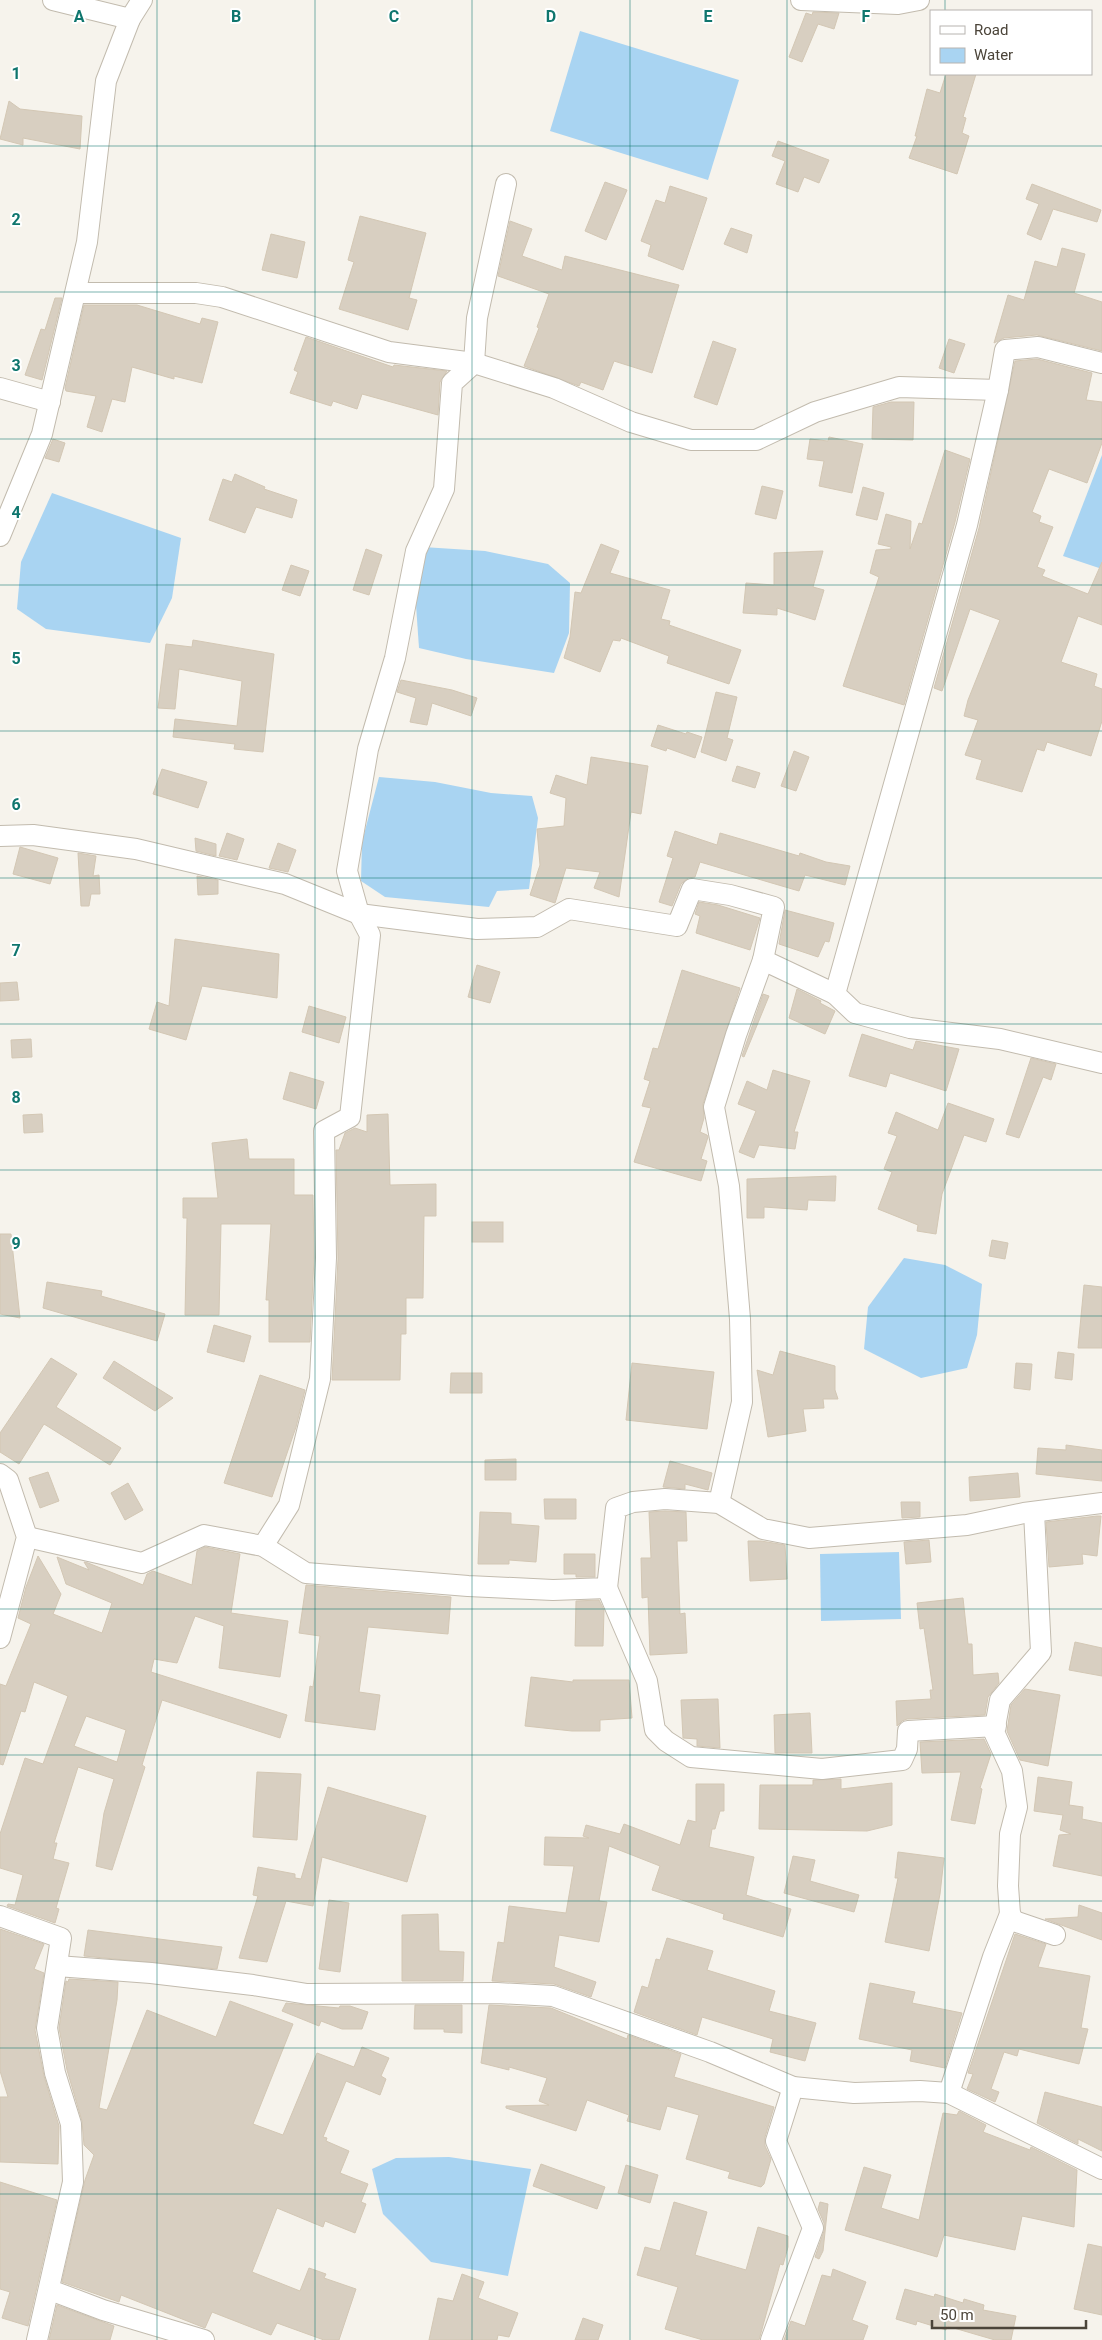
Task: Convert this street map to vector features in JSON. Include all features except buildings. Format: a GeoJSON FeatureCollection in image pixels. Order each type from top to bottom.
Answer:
{"type":"FeatureCollection","features":[{"type":"Feature","properties":{"kind":"street"},"geometry":{"type":"LineString","coordinates":[[53,0],[130,19]]}},
{"type":"Feature","properties":{"kind":"street"},"geometry":{"type":"LineString","coordinates":[[0,536],[42,434],[87,242],[106,81],[130,19],[142,0]]}},
{"type":"Feature","properties":{"kind":"street"},"geometry":{"type":"LineString","coordinates":[[801,0],[898,4],[918,0]]}},
{"type":"Feature","properties":{"kind":"street"},"geometry":{"type":"LineString","coordinates":[[263,1546],[290,1505],[320,1379],[326,1258],[324,1131],[350,1117],[370,935],[360,914],[347,871],[368,749],[395,658],[416,551],[444,489],[452,382],[474,363],[477,318],[506,184]]}},
{"type":"Feature","properties":{"kind":"street"},"geometry":{"type":"LineString","coordinates":[[76,294],[196,294],[222,297],[389,352],[474,363],[554,388],[631,422],[691,440],[756,440],[815,412],[899,387],[998,390]]}},
{"type":"Feature","properties":{"kind":"street"},"geometry":{"type":"LineString","coordinates":[[835,994],[966,525],[998,390],[1005,350],[1038,347],[1102,363]]}},
{"type":"Feature","properties":{"kind":"street"},"geometry":{"type":"LineString","coordinates":[[0,388],[50,402]]}},
{"type":"Feature","properties":{"kind":"street"},"geometry":{"type":"LineString","coordinates":[[0,836],[33,836],[136,850],[285,884],[360,914],[477,929],[537,927],[569,909],[677,926],[692,889],[730,895],[774,907],[763,960],[736,1035],[714,1107],[729,1186],[740,1319],[742,1402],[719,1503]]}},
{"type":"Feature","properties":{"kind":"street"},"geometry":{"type":"LineString","coordinates":[[763,960],[835,994],[855,1014],[910,1028],[1000,1039],[1102,1063]]}},
{"type":"Feature","properties":{"kind":"street"},"geometry":{"type":"LineString","coordinates":[[0,1474],[8,1480],[27,1537],[0,1638]]}},
{"type":"Feature","properties":{"kind":"street"},"geometry":{"type":"LineString","coordinates":[[996,1726],[908,1731],[907,1749],[902,1760],[822,1770],[691,1757],[666,1741],[654,1730],[647,1681],[607,1588],[616,1508],[633,1502],[665,1500],[719,1503],[763,1529],[809,1538],[967,1525],[1034,1512],[1102,1503]]}},
{"type":"Feature","properties":{"kind":"street"},"geometry":{"type":"LineString","coordinates":[[949,2093],[993,1957],[1010,1914],[1008,1886],[1010,1834],[1017,1807],[1012,1772],[994,1732],[1000,1700],[1041,1652],[1034,1512]]}},
{"type":"Feature","properties":{"kind":"street"},"geometry":{"type":"LineString","coordinates":[[27,1537],[142,1563],[204,1535],[263,1546],[306,1573],[468,1586],[553,1590],[607,1588]]}},
{"type":"Feature","properties":{"kind":"street"},"geometry":{"type":"LineString","coordinates":[[1010,1914],[1014,1921],[1055,1936]]}},
{"type":"Feature","properties":{"kind":"street"},"geometry":{"type":"LineString","coordinates":[[0,1916],[61,1938],[47,2028],[55,2073],[72,2124],[73,2182],[50,2290],[37,2340]]}},
{"type":"Feature","properties":{"kind":"street"},"geometry":{"type":"LineString","coordinates":[[57,1966],[151,1973],[253,1985],[308,1994],[497,1993],[553,1996],[710,2052],[793,2087],[854,2093],[920,2091],[949,2093],[1102,2170]]}},
{"type":"Feature","properties":{"kind":"street"},"geometry":{"type":"LineString","coordinates":[[771,2340],[813,2228],[776,2141],[793,2087]]}},
{"type":"Feature","properties":{"kind":"street"},"geometry":{"type":"LineString","coordinates":[[50,2290],[104,2310],[204,2340]]}},
{"type":"Feature","properties":{"kind":"water"},"geometry":{"type":"Polygon","coordinates":[[[580,31],[739,80],[708,180],[550,131],[580,31]]]}},
{"type":"Feature","properties":{"kind":"water"},"geometry":{"type":"Polygon","coordinates":[[[1102,455],[1102,569],[1063,556],[1102,455]]]}},
{"type":"Feature","properties":{"kind":"water"},"geometry":{"type":"Polygon","coordinates":[[[52,493],[181,538],[172,598],[150,643],[46,629],[17,609],[21,562],[52,493]]]}},
{"type":"Feature","properties":{"kind":"water"},"geometry":{"type":"Polygon","coordinates":[[[423,547],[485,551],[548,564],[570,583],[569,633],[554,673],[466,659],[419,648],[416,605],[423,547]]]}},
{"type":"Feature","properties":{"kind":"water"},"geometry":{"type":"Polygon","coordinates":[[[379,777],[435,782],[491,793],[532,796],[538,818],[529,889],[497,891],[489,907],[385,897],[361,881],[362,842],[379,777]]]}},
{"type":"Feature","properties":{"kind":"water"},"geometry":{"type":"Polygon","coordinates":[[[904,1258],[945,1265],[982,1284],[977,1335],[967,1368],[921,1378],[864,1349],[868,1307],[904,1258]]]}},
{"type":"Feature","properties":{"kind":"water"},"geometry":{"type":"Polygon","coordinates":[[[899,1552],[901,1619],[821,1621],[820,1554],[899,1552]]]}},
{"type":"Feature","properties":{"kind":"water"},"geometry":{"type":"Polygon","coordinates":[[[449,2157],[531,2169],[508,2276],[431,2262],[383,2214],[372,2169],[396,2158],[449,2157]]]}}]}
